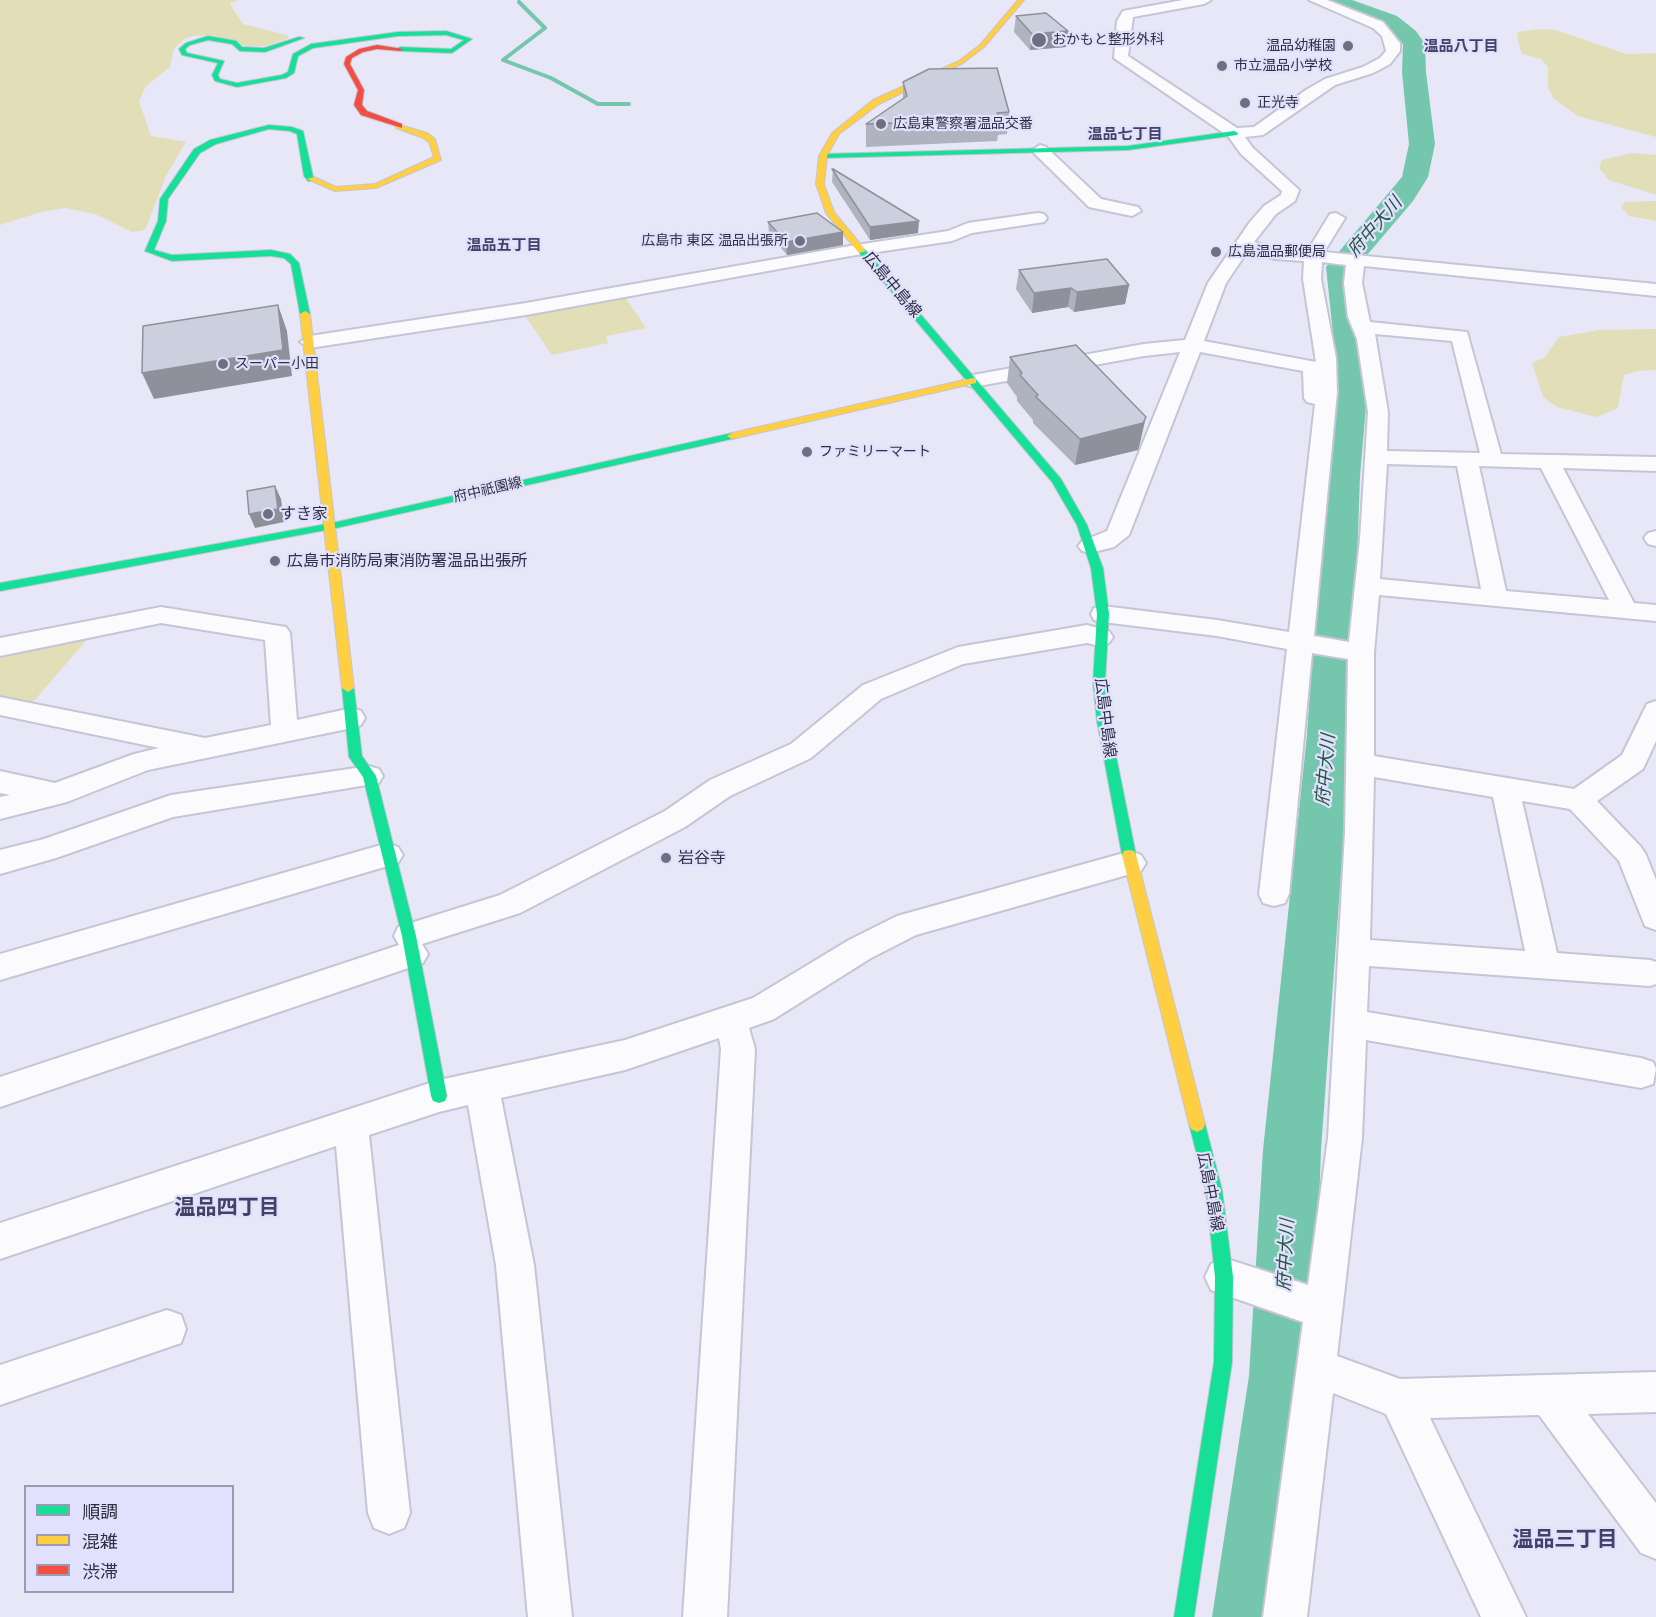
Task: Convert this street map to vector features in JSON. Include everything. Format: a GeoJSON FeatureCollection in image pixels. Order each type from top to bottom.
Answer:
{"type":"FeatureCollection","features":[{"type":"Feature","properties":{"kind":"street","name":"広島中島線"},"geometry":{"type":"LineString","coordinates":[[1021,0],[982,46],[961,62],[892,93],[860,112],[836,133],[823,156],[820,184],[830,213],[1057,481],[1072,505],[1090,546],[1101,590],[1099,683],[1103,722],[1131,863],[1214,1190],[1224,1277],[1224,1362],[1184,1617]]}},
{"type":"Feature","properties":{"kind":"street"},"geometry":{"type":"LineString","coordinates":[[1090,546],[1107,542],[1117,535],[1217,284],[1270,210],[1289,197],[1291,190],[1254,158],[1234,133],[1121,58],[1124,21],[1128,14],[1204,0]]}},
{"type":"Feature","properties":{"kind":"street"},"geometry":{"type":"LineString","coordinates":[[823,156],[1128,148],[1234,133],[1258,132],[1311,93],[1330,82],[1368,70],[1385,61],[1393,51],[1393,43],[1388,34],[1378,25],[1316,0]]}},
{"type":"Feature","properties":{"kind":"street"},"geometry":{"type":"LineString","coordinates":[[301,38],[265,50],[240,49],[234,42],[208,38],[188,44],[182,49],[184,54],[217,59],[222,62],[215,75],[217,80],[237,85],[291,74],[295,55],[312,46],[398,34],[446,33],[469,39],[468,42],[452,51],[377,48],[361,51],[349,57],[347,64],[361,90],[358,105],[364,113],[424,135],[432,141],[438,158],[434,162],[376,186],[334,189],[317,183],[308,176],[300,133],[292,129],[269,127],[213,142],[197,151],[164,199],[162,221],[149,250],[172,258],[272,253],[287,256],[295,263],[310,342],[356,757],[369,776],[411,945],[439,1096]]}},
{"type":"Feature","properties":{"kind":"street"},"geometry":{"type":"LineString","coordinates":[[1040,150],[1095,203],[1132,211]]}},
{"type":"Feature","properties":{"kind":"street"},"geometry":{"type":"LineString","coordinates":[[310,342],[526,309],[862,249],[952,236],[968,228],[1038,218]]}},
{"type":"Feature","properties":{"kind":"street"},"geometry":{"type":"LineString","coordinates":[[1274,894],[1324,412],[1326,358],[1312,279],[1313,256],[1336,218]]}},
{"type":"Feature","properties":{"kind":"street"},"geometry":{"type":"LineString","coordinates":[[1243,245],[1275,254],[1656,290]]}},
{"type":"Feature","properties":{"kind":"street"},"geometry":{"type":"LineString","coordinates":[[1285,1617],[1318,1368],[1344,1138],[1350,1023],[1360,764],[1361,652],[1368,586],[1378,412],[1367,339],[1353,283],[1355,260]]}},
{"type":"Feature","properties":{"kind":"street"},"geometry":{"type":"LineString","coordinates":[[1363,327],[1460,336],[1492,459]]}},
{"type":"Feature","properties":{"kind":"street"},"geometry":{"type":"LineString","coordinates":[[973,381],[1144,350],[1194,345],[1313,368],[1312,396],[1324,412]]}},
{"type":"Feature","properties":{"kind":"street","name":"府中祇園線"},"geometry":{"type":"LineString","coordinates":[[0,587],[332,526],[973,381]]}},
{"type":"Feature","properties":{"kind":"street"},"geometry":{"type":"LineString","coordinates":[[1376,457],[1656,464]]}},
{"type":"Feature","properties":{"kind":"street"},"geometry":{"type":"LineString","coordinates":[[1467,459],[1495,598]]}},
{"type":"Feature","properties":{"kind":"street"},"geometry":{"type":"LineString","coordinates":[[1548,461],[1626,610]]}},
{"type":"Feature","properties":{"kind":"street"},"geometry":{"type":"LineString","coordinates":[[1368,586],[1656,613]]}},
{"type":"Feature","properties":{"kind":"street"},"geometry":{"type":"LineString","coordinates":[[0,647],[161,615],[278,633],[285,732]]}},
{"type":"Feature","properties":{"kind":"street"},"geometry":{"type":"LineString","coordinates":[[0,1092],[411,945],[509,904],[675,819],[720,788],[801,751],[872,692],[958,656],[1087,634],[1102,625],[1217,628],[1361,652]]}},
{"type":"Feature","properties":{"kind":"street"},"geometry":{"type":"LineString","coordinates":[[0,706],[211,748]]}},
{"type":"Feature","properties":{"kind":"street"},"geometry":{"type":"LineString","coordinates":[[1578,800],[1633,762],[1656,711]]}},
{"type":"Feature","properties":{"kind":"street"},"geometry":{"type":"LineString","coordinates":[[0,808],[57,794],[144,761],[352,718]]}},
{"type":"Feature","properties":{"kind":"street"},"geometry":{"type":"LineString","coordinates":[[1360,764],[1578,800],[1631,855],[1656,917]]}},
{"type":"Feature","properties":{"kind":"street"},"geometry":{"type":"LineString","coordinates":[[0,862],[46,850],[171,806],[369,776]]}},
{"type":"Feature","properties":{"kind":"street"},"geometry":{"type":"LineString","coordinates":[[0,782],[57,794]]}},
{"type":"Feature","properties":{"kind":"street"},"geometry":{"type":"LineString","coordinates":[[1506,788],[1544,964]]}},
{"type":"Feature","properties":{"kind":"street"},"geometry":{"type":"LineString","coordinates":[[0,967],[388,855]]}},
{"type":"Feature","properties":{"kind":"street"},"geometry":{"type":"LineString","coordinates":[[0,1241],[439,1096],[625,1055],[763,1009],[860,949],[908,925],[1131,863]]}},
{"type":"Feature","properties":{"kind":"street"},"geometry":{"type":"LineString","coordinates":[[1353,952],[1650,973]]}},
{"type":"Feature","properties":{"kind":"street"},"geometry":{"type":"LineString","coordinates":[[705,1617],[738,1049],[730,1020]]}},
{"type":"Feature","properties":{"kind":"street"},"geometry":{"type":"LineString","coordinates":[[1350,1023],[1641,1073]]}},
{"type":"Feature","properties":{"kind":"street"},"geometry":{"type":"LineString","coordinates":[[482,1087],[515,1265],[550,1617]]}},
{"type":"Feature","properties":{"kind":"street"},"geometry":{"type":"LineString","coordinates":[[351,1126],[390,1513]]}},
{"type":"Feature","properties":{"kind":"street"},"geometry":{"type":"LineString","coordinates":[[1224,1277],[1325,1310]]}},
{"type":"Feature","properties":{"kind":"street"},"geometry":{"type":"LineString","coordinates":[[0,1385],[168,1329]]}},
{"type":"Feature","properties":{"kind":"street"},"geometry":{"type":"LineString","coordinates":[[1318,1368],[1400,1399],[1656,1392]]}},
{"type":"Feature","properties":{"kind":"street"},"geometry":{"type":"LineString","coordinates":[[1549,1395],[1656,1538]]}},
{"type":"Feature","properties":{"kind":"street"},"geometry":{"type":"LineString","coordinates":[[1400,1399],[1504,1617]]}},
{"type":"Feature","properties":{"kind":"shaded area"},"geometry":{"type":"Polygon","coordinates":[[[0,0],[238,0],[230,4],[243,24],[287,35],[289,38],[265,46],[246,46],[213,35],[184,39],[174,49],[170,67],[146,86],[139,101],[151,136],[186,142],[166,176],[145,230],[132,232],[95,214],[66,208],[41,212],[0,225],[0,0]]]}},
{"type":"Feature","properties":{"kind":"shaded area"},"geometry":{"type":"Polygon","coordinates":[[[1540,29],[1556,30],[1626,54],[1656,53],[1656,137],[1578,116],[1554,99],[1548,88],[1548,67],[1541,59],[1522,54],[1519,45],[1517,32],[1540,29]]]}},
{"type":"Feature","properties":{"kind":"shaded area"},"geometry":{"type":"Polygon","coordinates":[[[1632,153],[1656,155],[1656,195],[1609,180],[1599,168],[1602,160],[1632,153]]]}},
{"type":"Feature","properties":{"kind":"shaded area"},"geometry":{"type":"Polygon","coordinates":[[[1656,201],[1656,221],[1629,216],[1621,207],[1625,202],[1656,201]]]}},
{"type":"Feature","properties":{"kind":"shaded area"},"geometry":{"type":"Polygon","coordinates":[[[625,297],[646,328],[606,336],[608,343],[552,355],[525,316],[625,297]]]}},
{"type":"Feature","properties":{"kind":"shaded area"},"geometry":{"type":"Polygon","coordinates":[[[1656,329],[1656,370],[1624,375],[1618,408],[1597,417],[1557,407],[1543,397],[1532,363],[1544,358],[1559,337],[1599,330],[1656,329]]]}},
{"type":"Feature","properties":{"kind":"shaded area"},"geometry":{"type":"Polygon","coordinates":[[[90,636],[33,702],[0,696],[0,654],[90,636]]]}},
{"type":"Feature","properties":{"kind":"building"},"geometry":{"type":"Polygon","coordinates":[[[1046,13],[1068,31],[1032,34],[1016,16],[1046,13]]]}},
{"type":"Feature","properties":{"kind":"building"},"geometry":{"type":"Polygon","coordinates":[[[997,68],[1009,112],[997,113],[1000,119],[866,124],[907,96],[903,82],[929,69],[997,68]]]}},
{"type":"Feature","properties":{"kind":"building"},"geometry":{"type":"Polygon","coordinates":[[[833,169],[919,221],[870,227],[833,169]]]}},
{"type":"Feature","properties":{"kind":"building"},"geometry":{"type":"Polygon","coordinates":[[[817,213],[843,232],[786,242],[768,222],[817,213]]]}},
{"type":"Feature","properties":{"kind":"building"},"geometry":{"type":"Polygon","coordinates":[[[1107,259],[1129,285],[1077,292],[1071,288],[1034,293],[1019,270],[1107,259]]]}},
{"type":"Feature","properties":{"kind":"building"},"geometry":{"type":"Polygon","coordinates":[[[278,305],[283,350],[142,373],[143,326],[278,305]]]}},
{"type":"Feature","properties":{"kind":"building"},"geometry":{"type":"Polygon","coordinates":[[[1076,345],[1146,417],[1143,423],[1080,439],[1036,397],[1038,395],[1020,375],[1022,373],[1010,357],[1076,345]]]}},
{"type":"Feature","properties":{"kind":"building"},"geometry":{"type":"Polygon","coordinates":[[[275,486],[278,509],[249,514],[247,491],[275,486]]]}},
{"type":"Feature","properties":{"kind":"waterway","name":"府中大川"},"geometry":{"type":"LineString","coordinates":[[1248,1617],[1281,1376],[1292,1150],[1329,735],[1342,476],[1353,371],[1350,330],[1343,301],[1341,267],[1403,195],[1415,177],[1422,144],[1414,72],[1414,44],[1408,36],[1389,21],[1332,0]]}},
{"type":"Feature","properties":{"kind":"waterway"},"geometry":{"type":"LineString","coordinates":[[519,2],[545,28],[503,60],[551,78],[598,104],[629,104]]}},
{"type":"Feature","properties":{"kind":"traffic: fast"},"geometry":{"type":"LineString","coordinates":[[301,38],[265,50],[240,49],[234,42],[208,38],[188,44],[182,49],[184,54],[222,62],[215,75],[217,80],[237,85],[284,77],[291,73],[295,55],[311,46],[398,34],[446,33],[469,39],[452,51],[400,49]]}},
{"type":"Feature","properties":{"kind":"traffic: fast"},"geometry":{"type":"LineString","coordinates":[[305,314],[295,263],[287,256],[271,253],[172,258],[149,251],[162,221],[164,199],[197,151],[213,142],[269,127],[292,129],[300,133],[308,176],[311,179]]}},
{"type":"Feature","properties":{"kind":"traffic: fast"},"geometry":{"type":"LineString","coordinates":[[823,156],[1128,148],[1234,133]]}},
{"type":"Feature","properties":{"kind":"traffic: fast"},"geometry":{"type":"LineString","coordinates":[[862,251],[1057,481],[1082,525],[1097,568],[1103,614],[1099,683],[1103,721],[1129,855]]}},
{"type":"Feature","properties":{"kind":"traffic: fast"},"geometry":{"type":"LineString","coordinates":[[0,587],[332,526],[732,436]]}},
{"type":"Feature","properties":{"kind":"traffic: fast"},"geometry":{"type":"LineString","coordinates":[[348,688],[356,757],[369,776],[409,936],[439,1096]]}},
{"type":"Feature","properties":{"kind":"traffic: fast"},"geometry":{"type":"LineString","coordinates":[[1184,1617],[1223,1362],[1224,1277],[1214,1190],[1197,1124]]}},
{"type":"Feature","properties":{"kind":"traffic: slow"},"geometry":{"type":"LineString","coordinates":[[862,251],[830,213],[820,184],[823,156],[836,133],[876,102],[961,62],[982,46],[1021,0]]}},
{"type":"Feature","properties":{"kind":"traffic: slow"},"geometry":{"type":"LineString","coordinates":[[311,179],[335,189],[376,186],[438,158],[432,141],[424,135],[399,126]]}},
{"type":"Feature","properties":{"kind":"traffic: slow"},"geometry":{"type":"LineString","coordinates":[[305,314],[348,688]]}},
{"type":"Feature","properties":{"kind":"traffic: slow"},"geometry":{"type":"LineString","coordinates":[[732,436],[973,381]]}},
{"type":"Feature","properties":{"kind":"traffic: slow"},"geometry":{"type":"LineString","coordinates":[[1129,855],[1197,1124]]}},
{"type":"Feature","properties":{"kind":"traffic: jam"},"geometry":{"type":"LineString","coordinates":[[399,126],[364,113],[358,105],[361,90],[347,64],[349,57],[361,50],[377,47],[400,49]]}},
{"type":"Feature","properties":{"kind":"place","name":"おかもと整形外科"},"geometry":{"type":"Point","coordinates":[1039,40]}},
{"type":"Feature","properties":{"kind":"place","name":"温品幼稚園"},"geometry":{"type":"Point","coordinates":[1348,46]}},
{"type":"Feature","properties":{"kind":"place","name":"市立温品小学校"},"geometry":{"type":"Point","coordinates":[1222,66]}},
{"type":"Feature","properties":{"kind":"place","name":"正光寺"},"geometry":{"type":"Point","coordinates":[1245,103]}},
{"type":"Feature","properties":{"kind":"place","name":"広島東警察署温品交番"},"geometry":{"type":"Point","coordinates":[881,124]}},
{"type":"Feature","properties":{"kind":"place","name":"広島市 東区 温品出張所"},"geometry":{"type":"Point","coordinates":[800,241]}},
{"type":"Feature","properties":{"kind":"place","name":"広島温品郵便局"},"geometry":{"type":"Point","coordinates":[1216,252]}},
{"type":"Feature","properties":{"kind":"place","name":"スーパー小田"},"geometry":{"type":"Point","coordinates":[223,364]}},
{"type":"Feature","properties":{"kind":"place","name":"ファミリーマート"},"geometry":{"type":"Point","coordinates":[807,452]}},
{"type":"Feature","properties":{"kind":"place","name":"すき家"},"geometry":{"type":"Point","coordinates":[268,514]}},
{"type":"Feature","properties":{"kind":"place","name":"広島市消防局東消防署温品出張所"},"geometry":{"type":"Point","coordinates":[275,561]}},
{"type":"Feature","properties":{"kind":"place","name":"岩谷寺"},"geometry":{"type":"Point","coordinates":[666,858]}},
{"type":"Feature","properties":{"kind":"district","name":"温品八丁目"},"geometry":{"type":"Point","coordinates":[1461,47]}},
{"type":"Feature","properties":{"kind":"district","name":"温品七丁目"},"geometry":{"type":"Point","coordinates":[1125,135]}},
{"type":"Feature","properties":{"kind":"district","name":"温品五丁目"},"geometry":{"type":"Point","coordinates":[504,246]}},
{"type":"Feature","properties":{"kind":"district","name":"温品四丁目"},"geometry":{"type":"Point","coordinates":[227,1208]}},
{"type":"Feature","properties":{"kind":"district","name":"温品三丁目"},"geometry":{"type":"Point","coordinates":[1565,1540]}}]}
